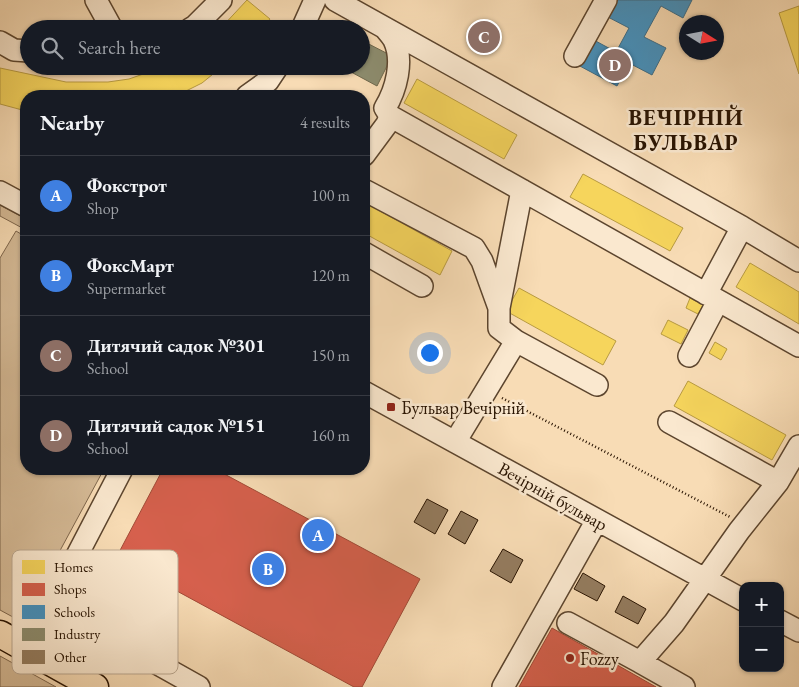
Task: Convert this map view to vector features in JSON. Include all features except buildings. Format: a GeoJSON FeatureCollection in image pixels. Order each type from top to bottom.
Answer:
{"type":"FeatureCollection","features":[{"type":"Feature","properties":{"kind":"main road"},"geometry":{"type":"LineString","coordinates":[[0,634],[12,641]]}},
{"type":"Feature","properties":{"kind":"main road"},"geometry":{"type":"LineString","coordinates":[[72,674],[88,683]]}},
{"type":"Feature","properties":{"kind":"street"},"geometry":{"type":"LineString","coordinates":[[96,0],[107,20]]}},
{"type":"Feature","properties":{"kind":"street"},"geometry":{"type":"LineString","coordinates":[[201,20],[221,0]]}},
{"type":"Feature","properties":{"kind":"street"},"geometry":{"type":"LineString","coordinates":[[306,20],[315,0]]}},
{"type":"Feature","properties":{"kind":"street"},"geometry":{"type":"LineString","coordinates":[[335,0],[742,227],[799,261]]}},
{"type":"Feature","properties":{"kind":"street"},"geometry":{"type":"LineString","coordinates":[[575,56],[606,0]]}},
{"type":"Feature","properties":{"kind":"street"},"geometry":{"type":"LineString","coordinates":[[384,28],[394,40],[398,56],[397,78],[384,108],[390,116],[799,346]]}},
{"type":"Feature","properties":{"kind":"street"},"geometry":{"type":"LineString","coordinates":[[0,42],[14,50],[20,50]]}},
{"type":"Feature","properties":{"kind":"street"},"geometry":{"type":"LineString","coordinates":[[260,90],[272,75]]}},
{"type":"Feature","properties":{"kind":"street"},"geometry":{"type":"LineString","coordinates":[[370,147],[387,124],[390,116]]}},
{"type":"Feature","properties":{"kind":"street"},"geometry":{"type":"LineString","coordinates":[[522,190],[499,308],[499,328],[516,341],[597,385]]}},
{"type":"Feature","properties":{"kind":"street"},"geometry":{"type":"LineString","coordinates":[[0,192],[20,203]]}},
{"type":"Feature","properties":{"kind":"street"},"geometry":{"type":"LineString","coordinates":[[370,193],[474,248],[482,261],[499,308]]}},
{"type":"Feature","properties":{"kind":"street"},"geometry":{"type":"LineString","coordinates":[[689,356],[742,227]]}},
{"type":"Feature","properties":{"kind":"street"},"geometry":{"type":"LineString","coordinates":[[370,256],[422,286]]}},
{"type":"Feature","properties":{"kind":"street"},"geometry":{"type":"LineString","coordinates":[[454,442],[516,341]]}},
{"type":"Feature","properties":{"kind":"street","name":"Вечірній бульвар"},"geometry":{"type":"LineString","coordinates":[[370,395],[739,598]]}},
{"type":"Feature","properties":{"kind":"street"},"geometry":{"type":"LineString","coordinates":[[668,422],[778,482]]}},
{"type":"Feature","properties":{"kind":"street"},"geometry":{"type":"LineString","coordinates":[[640,662],[674,624],[745,524],[778,482],[799,446]]}},
{"type":"Feature","properties":{"kind":"street"},"geometry":{"type":"LineString","coordinates":[[79,550],[119,475]]}},
{"type":"Feature","properties":{"kind":"street"},"geometry":{"type":"LineString","coordinates":[[503,687],[597,520]]}},
{"type":"Feature","properties":{"kind":"street"},"geometry":{"type":"LineString","coordinates":[[568,623],[684,687]]}},
{"type":"Feature","properties":{"kind":"street"},"geometry":{"type":"LineString","coordinates":[[784,623],[799,632]]}},
{"type":"Feature","properties":{"kind":"street"},"geometry":{"type":"LineString","coordinates":[[176,674],[199,687]]}},
{"type":"Feature","properties":{"kind":"path"},"geometry":{"type":"LineString","coordinates":[[487,390],[745,524]]}},
{"type":"Feature","properties":{"kind":"shaded area"},"geometry":{"type":"Polygon","coordinates":[[[0,205],[20,216],[20,227],[0,216],[0,205]]]}},
{"type":"Feature","properties":{"kind":"shaded area"},"geometry":{"type":"Polygon","coordinates":[[[16,231],[20,233],[20,475],[101,475],[60,550],[12,550],[12,617],[0,610],[0,258],[16,231]]]}},
{"type":"Feature","properties":{"kind":"shaded area"},"geometry":{"type":"Polygon","coordinates":[[[0,656],[12,663],[12,674],[33,674],[56,687],[0,687],[0,656]]]}},
{"type":"Feature","properties":{"kind":"place","name":"Дитячий садок №301"},"geometry":{"type":"Point","coordinates":[484,37]}},
{"type":"Feature","properties":{"kind":"place","name":"Дитячий садок №151"},"geometry":{"type":"Point","coordinates":[615,65]}},
{"type":"Feature","properties":{"kind":"place","name":"Бульвар Вечірній"},"geometry":{"type":"Point","coordinates":[391,407]}},
{"type":"Feature","properties":{"kind":"place","name":"Фокстрот"},"geometry":{"type":"Point","coordinates":[318,535]}},
{"type":"Feature","properties":{"kind":"place","name":"ФоксМарт"},"geometry":{"type":"Point","coordinates":[268,569]}},
{"type":"Feature","properties":{"kind":"place","name":"Fozzy"},"geometry":{"type":"Point","coordinates":[570,658]}},
{"type":"Feature","properties":{"kind":"district","name":"ВЕЧІРНІЙ БУЛЬВАР"},"geometry":{"type":"Point","coordinates":[686,130]}}]}
